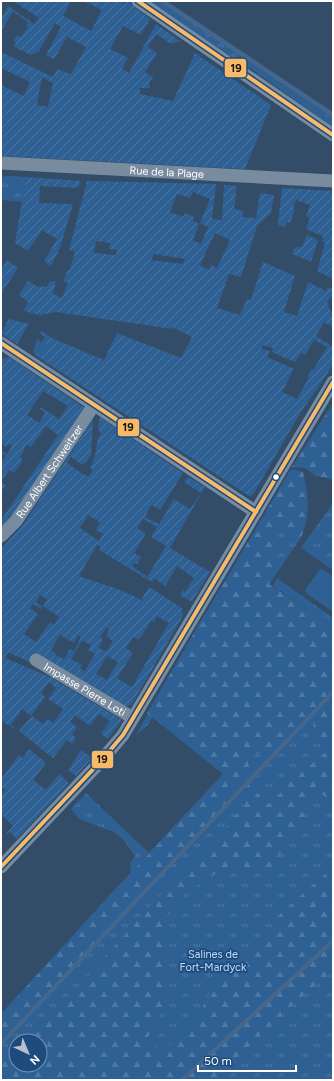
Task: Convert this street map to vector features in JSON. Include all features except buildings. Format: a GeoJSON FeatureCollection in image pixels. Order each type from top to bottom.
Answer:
{"type":"FeatureCollection","features":[{"type":"Feature","properties":{"kind":"street"},"geometry":{"type":"LineString","coordinates":[[138,1],[333,135]]}},
{"type":"Feature","properties":{"kind":"street","name":"Rue de la Plage"},"geometry":{"type":"LineString","coordinates":[[1,163],[333,181]]}},
{"type":"Feature","properties":{"kind":"street"},"geometry":{"type":"LineString","coordinates":[[1,344],[256,512]]}},
{"type":"Feature","properties":{"kind":"street"},"geometry":{"type":"LineString","coordinates":[[1,867],[123,735],[333,382]]}},
{"type":"Feature","properties":{"kind":"street","name":"Rue Albert Schweitzer"},"geometry":{"type":"LineString","coordinates":[[1,536],[16,520],[94,405]]}},
{"type":"Feature","properties":{"kind":"street","name":"Impasse Pierre Loti"},"geometry":{"type":"LineString","coordinates":[[36,660],[133,718]]}},
{"type":"Feature","properties":{"kind":"green space"},"geometry":{"type":"Polygon","coordinates":[[[13,1],[71,1],[63,16],[91,31],[102,10],[84,1],[120,1],[125,4],[127,1],[150,19],[141,35],[123,26],[110,49],[128,58],[122,69],[129,73],[156,24],[180,41],[171,44],[156,34],[148,47],[157,53],[145,72],[153,77],[149,82],[150,88],[140,88],[140,94],[173,101],[195,53],[271,105],[245,169],[1,156],[1,85],[24,96],[30,82],[1,68],[1,52],[53,77],[57,69],[71,74],[86,47],[67,37],[54,59],[46,55],[61,27],[55,23],[39,51],[31,55],[14,47],[16,43],[13,41],[17,35],[21,37],[28,27],[26,26],[28,22],[13,12],[1,31],[1,19],[8,6],[34,24],[39,18],[13,1]],[[42,77],[37,105],[48,107],[53,83],[42,77]]]}},
{"type":"Feature","properties":{"kind":"green space"},"geometry":{"type":"Polygon","coordinates":[[[146,1],[158,1],[333,118],[333,127],[254,71],[146,1]]]}},
{"type":"Feature","properties":{"kind":"green space"},"geometry":{"type":"Polygon","coordinates":[[[158,1],[167,1],[333,112],[333,118],[158,1]]]}},
{"type":"Feature","properties":{"kind":"green space"},"geometry":{"type":"Polygon","coordinates":[[[1,177],[26,177],[22,202],[1,200],[1,177]]]}},
{"type":"Feature","properties":{"kind":"green space"},"geometry":{"type":"Polygon","coordinates":[[[26,177],[81,181],[78,188],[40,186],[39,203],[73,204],[60,248],[51,266],[44,261],[57,239],[42,230],[28,251],[15,243],[26,177]]]}},
{"type":"Feature","properties":{"kind":"green space"},"geometry":{"type":"Polygon","coordinates":[[[87,181],[216,184],[212,219],[222,220],[224,185],[237,186],[234,209],[243,211],[243,217],[256,218],[260,193],[274,195],[271,213],[257,226],[241,277],[229,274],[217,308],[240,315],[247,299],[251,300],[263,262],[295,276],[284,312],[297,316],[308,282],[326,291],[328,287],[333,289],[333,298],[330,298],[327,303],[332,313],[331,316],[333,317],[333,327],[324,322],[316,336],[333,347],[333,365],[299,415],[253,495],[249,496],[38,357],[50,337],[104,360],[117,333],[181,358],[192,337],[172,327],[171,329],[56,312],[40,315],[23,311],[28,302],[19,295],[28,281],[39,287],[48,286],[49,282],[56,281],[53,294],[62,298],[68,283],[63,282],[67,271],[70,270],[75,251],[69,250],[87,181]],[[193,192],[190,198],[177,194],[170,212],[183,217],[185,213],[194,217],[193,221],[199,224],[193,240],[201,244],[208,227],[200,223],[210,199],[193,192]],[[215,233],[200,265],[209,270],[211,265],[217,268],[230,240],[215,233]],[[96,241],[94,253],[116,255],[117,250],[109,249],[110,243],[96,241]],[[154,254],[151,260],[183,264],[185,259],[154,254]],[[314,340],[305,355],[301,353],[295,362],[272,352],[273,348],[263,345],[261,349],[270,351],[267,357],[294,369],[282,392],[297,399],[309,377],[308,376],[311,369],[313,370],[327,347],[314,340]]]}},
{"type":"Feature","properties":{"kind":"green space"},"geometry":{"type":"Polygon","coordinates":[[[282,188],[333,191],[333,279],[317,271],[325,243],[322,241],[323,236],[306,229],[310,218],[306,216],[310,205],[296,200],[293,208],[295,209],[290,223],[287,222],[284,227],[278,225],[282,188]]]}},
{"type":"Feature","properties":{"kind":"green space"},"geometry":{"type":"Polygon","coordinates":[[[307,235],[318,240],[311,262],[292,254],[295,247],[302,247],[307,235]]]}},
{"type":"Feature","properties":{"kind":"green space"},"geometry":{"type":"Polygon","coordinates":[[[7,260],[18,268],[1,294],[1,270],[7,260]]]}},
{"type":"Feature","properties":{"kind":"green space"},"geometry":{"type":"Polygon","coordinates":[[[9,319],[29,324],[17,344],[1,333],[9,319]]]}},
{"type":"Feature","properties":{"kind":"green space"},"geometry":{"type":"Polygon","coordinates":[[[42,331],[50,337],[38,357],[33,352],[37,339],[42,342],[45,337],[40,333],[42,331]]]}},
{"type":"Feature","properties":{"kind":"green space"},"geometry":{"type":"Polygon","coordinates":[[[9,357],[85,408],[16,512],[1,529],[1,520],[58,435],[46,426],[31,447],[27,445],[20,457],[23,460],[14,473],[9,470],[1,482],[1,463],[6,455],[4,454],[1,458],[1,450],[7,454],[12,446],[9,444],[6,447],[1,443],[1,359],[9,357]],[[43,391],[27,415],[39,423],[45,413],[40,409],[41,407],[59,419],[68,406],[43,391]]]}},
{"type":"Feature","properties":{"kind":"green space"},"geometry":{"type":"Polygon","coordinates":[[[333,403],[333,480],[316,476],[305,468],[292,467],[333,403]]]}},
{"type":"Feature","properties":{"kind":"green space"},"geometry":{"type":"Polygon","coordinates":[[[100,417],[183,473],[160,510],[151,505],[145,517],[159,524],[174,499],[190,509],[201,493],[184,482],[188,477],[205,487],[170,548],[210,572],[192,602],[180,595],[183,590],[185,592],[194,578],[177,566],[165,586],[154,578],[152,582],[99,550],[101,547],[97,545],[79,576],[118,589],[141,600],[149,587],[182,608],[183,616],[132,704],[125,707],[8,652],[5,658],[52,678],[122,720],[108,739],[101,734],[110,721],[99,714],[90,726],[75,715],[70,722],[77,727],[72,734],[76,738],[72,744],[67,740],[53,758],[19,731],[3,722],[1,723],[1,549],[23,525],[93,419],[91,455],[86,463],[81,464],[71,457],[67,463],[84,475],[89,476],[93,470],[90,468],[95,456],[98,438],[101,434],[98,428],[100,417]],[[88,515],[80,528],[99,541],[103,534],[96,530],[100,522],[88,515]],[[143,519],[137,528],[146,533],[134,553],[141,557],[137,564],[134,563],[132,566],[147,577],[166,546],[151,537],[157,527],[143,519]],[[40,595],[36,602],[42,606],[41,609],[33,604],[30,608],[38,614],[24,634],[36,642],[50,622],[54,625],[59,617],[43,606],[47,599],[40,595]],[[157,616],[154,622],[151,621],[139,640],[133,637],[126,648],[133,653],[117,678],[132,687],[169,623],[157,616]],[[106,628],[100,637],[103,640],[99,648],[106,652],[113,641],[106,636],[109,630],[106,628]],[[60,635],[51,650],[56,653],[55,655],[64,659],[70,649],[74,651],[81,637],[78,635],[74,643],[60,635]],[[84,641],[81,642],[71,659],[82,665],[80,669],[85,671],[95,654],[88,650],[91,645],[84,641]],[[107,656],[96,674],[107,680],[118,662],[107,656]],[[49,682],[41,693],[45,697],[31,716],[22,709],[11,725],[19,731],[32,716],[43,724],[47,719],[53,723],[63,709],[48,699],[56,688],[49,682]]]}},
{"type":"Feature","properties":{"kind":"green space","name":"Salines de Fort-Mardyck"},"geometry":{"type":"Polygon","coordinates":[[[291,469],[303,472],[308,504],[305,527],[302,536],[288,540],[285,529],[279,522],[268,538],[277,551],[276,573],[269,584],[333,627],[333,746],[333,804],[329,798],[312,790],[305,812],[307,826],[284,844],[278,859],[286,869],[257,867],[223,869],[186,893],[166,918],[167,1001],[148,1037],[164,1053],[198,1016],[221,971],[259,943],[282,912],[333,867],[333,971],[308,991],[213,1080],[1,1080],[1,1058],[8,1055],[8,1073],[48,1073],[48,1033],[31,1033],[71,995],[161,894],[225,828],[243,806],[240,790],[1,1041],[1,1014],[223,774],[147,713],[291,469]],[[313,713],[271,758],[261,752],[253,755],[248,763],[256,791],[266,805],[274,801],[288,783],[333,746],[314,736],[313,713]]]}},
{"type":"Feature","properties":{"kind":"green space"},"geometry":{"type":"Polygon","coordinates":[[[1,482],[6,485],[1,492],[1,482]]]}},
{"type":"Feature","properties":{"kind":"green space"},"geometry":{"type":"Polygon","coordinates":[[[333,503],[333,570],[301,548],[333,503]]]}},
{"type":"Feature","properties":{"kind":"green space","name":"Salines de Fort-Mardyck"},"geometry":{"type":"Polygon","coordinates":[[[279,522],[285,529],[288,540],[302,536],[264,592],[333,638],[333,1080],[1,1080],[1,1014],[131,872],[130,864],[135,856],[123,839],[114,832],[79,819],[71,809],[86,793],[149,853],[223,774],[153,717],[149,722],[150,723],[136,735],[204,615],[277,551],[268,538],[279,522]]]}},
{"type":"Feature","properties":{"kind":"green space"},"geometry":{"type":"Polygon","coordinates":[[[320,569],[333,576],[333,612],[306,593],[305,590],[320,569]]]}},
{"type":"Feature","properties":{"kind":"green space"},"geometry":{"type":"Polygon","coordinates":[[[277,578],[333,618],[333,627],[273,586],[277,578]]]}},
{"type":"Feature","properties":{"kind":"green space"},"geometry":{"type":"Polygon","coordinates":[[[29,749],[46,763],[33,780],[46,790],[59,774],[69,783],[17,839],[10,832],[6,834],[13,826],[1,814],[1,796],[5,790],[1,786],[1,779],[19,755],[23,758],[29,749]]]}},
{"type":"Feature","properties":{"kind":"green space"},"geometry":{"type":"Polygon","coordinates":[[[81,750],[92,758],[76,776],[68,770],[81,750]]]}},
{"type":"Feature","properties":{"kind":"waterway"},"geometry":{"type":"LineString","coordinates":[[162,1],[333,115]]}},
{"type":"Feature","properties":{"kind":"waterway"},"geometry":{"type":"LineString","coordinates":[[1,1044],[333,692]]}},
{"type":"Feature","properties":{"kind":"waterway"},"geometry":{"type":"LineString","coordinates":[[182,1080],[333,941]]}},
{"type":"Feature","properties":{"kind":"transit line","name":"19"},"geometry":{"type":"LineString","coordinates":[[138,1],[333,135]]}},
{"type":"Feature","properties":{"kind":"transit line","name":"19"},"geometry":{"type":"LineString","coordinates":[[1,343],[256,512]]}},
{"type":"Feature","properties":{"kind":"transit line","name":"19"},"geometry":{"type":"LineString","coordinates":[[1,867],[100,762],[123,735],[333,382]]}}]}
